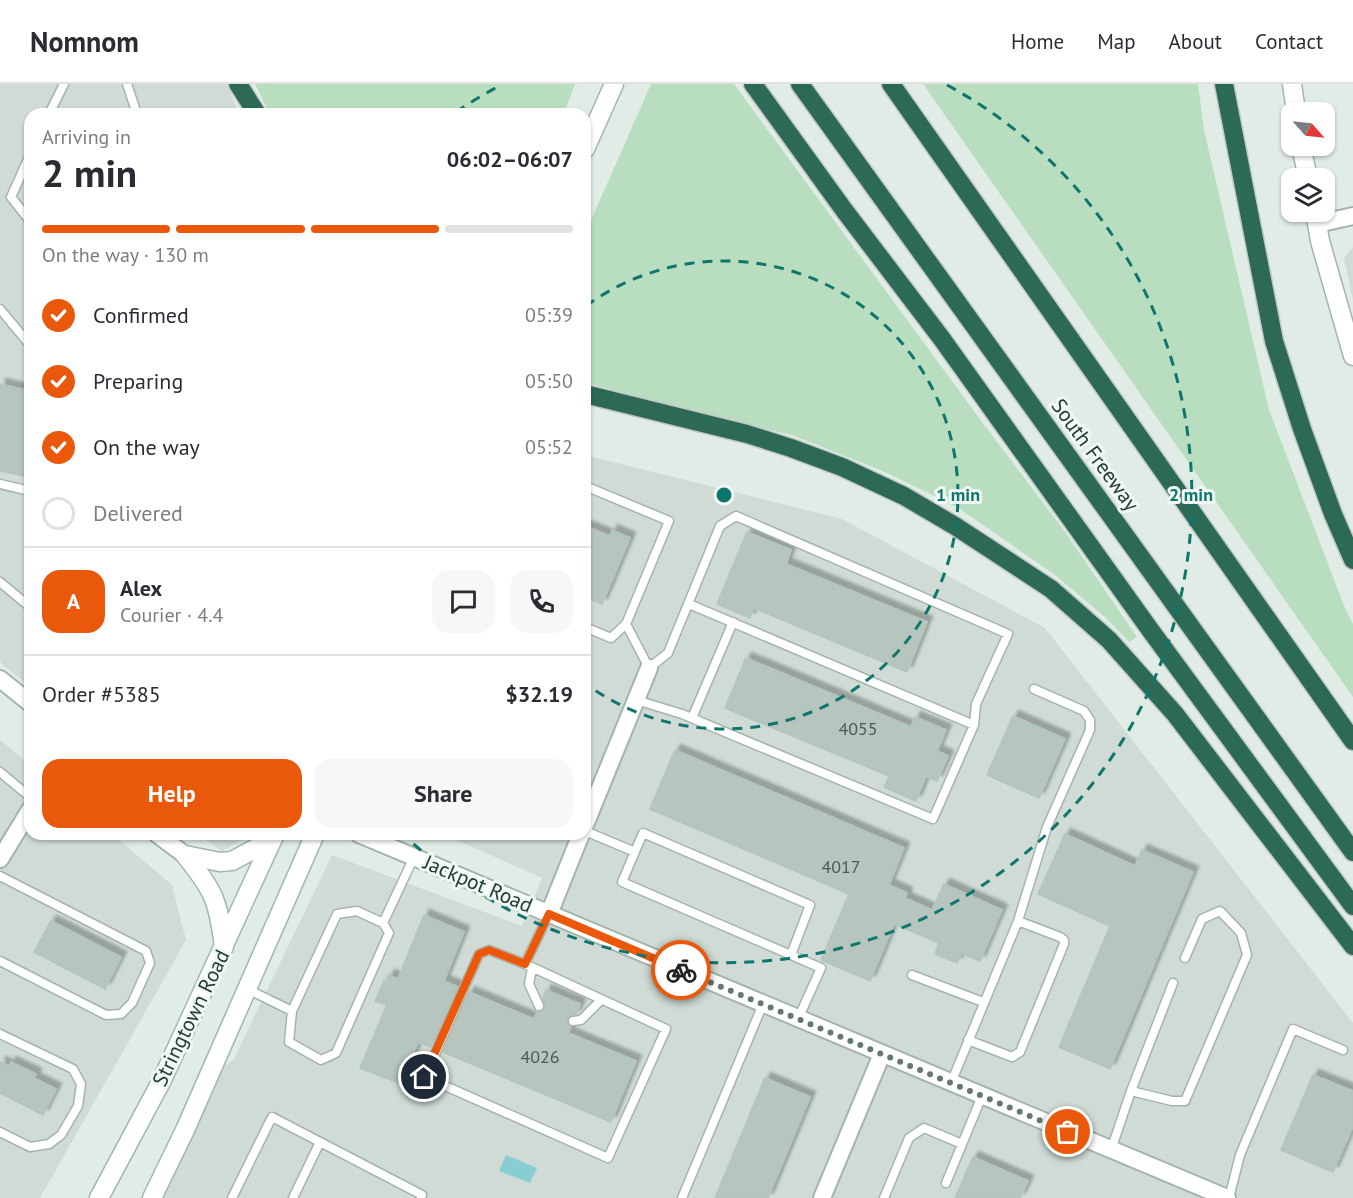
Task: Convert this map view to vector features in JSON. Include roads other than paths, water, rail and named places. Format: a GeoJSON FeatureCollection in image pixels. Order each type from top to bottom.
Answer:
{"type":"FeatureCollection","features":[{"type":"Feature","properties":{"kind":"highway"},"geometry":{"type":"LineString","coordinates":[[238,84],[253,108]]}},
{"type":"Feature","properties":{"kind":"highway"},"geometry":{"type":"LineString","coordinates":[[753,84],[844,210],[942,339],[1151,631],[1353,906]]}},
{"type":"Feature","properties":{"kind":"highway","name":"South Freeway"},"geometry":{"type":"LineString","coordinates":[[800,84],[1353,852]]}},
{"type":"Feature","properties":{"kind":"highway"},"geometry":{"type":"LineString","coordinates":[[891,84],[1353,741]]}},
{"type":"Feature","properties":{"kind":"highway"},"geometry":{"type":"LineString","coordinates":[[1224,84],[1274,341],[1302,429],[1333,514],[1353,560]]}},
{"type":"Feature","properties":{"kind":"highway"},"geometry":{"type":"LineString","coordinates":[[591,395],[747,434],[842,468],[904,496],[955,526],[1051,589],[1109,640],[1175,714],[1353,946]]}},
{"type":"Feature","properties":{"kind":"main road"},"geometry":{"type":"LineString","coordinates":[[591,136],[614,84]]}},
{"type":"Feature","properties":{"kind":"main road"},"geometry":{"type":"LineString","coordinates":[[1292,84],[1295,102]]}},
{"type":"Feature","properties":{"kind":"main road"},"geometry":{"type":"LineString","coordinates":[[1317,222],[1332,286],[1353,356]]}},
{"type":"Feature","properties":{"kind":"main road"},"geometry":{"type":"LineString","coordinates":[[185,855],[220,862],[232,861],[267,840]]}},
{"type":"Feature","properties":{"kind":"main road","name":"Stringtown Road"},"geometry":{"type":"LineString","coordinates":[[99,1198],[162,1080],[272,840]]}},
{"type":"Feature","properties":{"kind":"main road","name":"Stringtown Road"},"geometry":{"type":"LineString","coordinates":[[152,1198],[185,1130],[312,840]]}},
{"type":"Feature","properties":{"kind":"main road"},"geometry":{"type":"LineString","coordinates":[[185,855],[206,880],[214,895],[219,911],[224,947]]}},
{"type":"Feature","properties":{"kind":"street"},"geometry":{"type":"LineString","coordinates":[[1335,217],[1353,216]]}},
{"type":"Feature","properties":{"kind":"street"},"geometry":{"type":"LineString","coordinates":[[591,810],[649,668]]}},
{"type":"Feature","properties":{"kind":"street"},"geometry":{"type":"LineString","coordinates":[[0,679],[24,698]]}},
{"type":"Feature","properties":{"kind":"street"},"geometry":{"type":"LineString","coordinates":[[0,859],[24,820]]}},
{"type":"Feature","properties":{"kind":"street"},"geometry":{"type":"LineString","coordinates":[[166,840],[185,855]]}},
{"type":"Feature","properties":{"kind":"street","name":"Jackpot Road"},"geometry":{"type":"LineString","coordinates":[[373,840],[1228,1198]]}},
{"type":"Feature","properties":{"kind":"street"},"geometry":{"type":"LineString","coordinates":[[549,914],[579,840]]}},
{"type":"Feature","properties":{"kind":"street"},"geometry":{"type":"LineString","coordinates":[[822,1198],[882,1054]]}},
{"type":"Feature","properties":{"kind":"lane"},"geometry":{"type":"LineString","coordinates":[[53,108],[64,84]]}},
{"type":"Feature","properties":{"kind":"lane"},"geometry":{"type":"LineString","coordinates":[[127,84],[133,108]]}},
{"type":"Feature","properties":{"kind":"lane"},"geometry":{"type":"LineString","coordinates":[[24,173],[11,197],[24,213]]}},
{"type":"Feature","properties":{"kind":"lane"},"geometry":{"type":"LineString","coordinates":[[0,309],[24,338]]}},
{"type":"Feature","properties":{"kind":"lane"},"geometry":{"type":"LineString","coordinates":[[0,484],[24,490]]}},
{"type":"Feature","properties":{"kind":"lane"},"geometry":{"type":"LineString","coordinates":[[591,488],[669,521],[626,624],[611,638],[591,630]]}},
{"type":"Feature","properties":{"kind":"lane"},"geometry":{"type":"LineString","coordinates":[[626,624],[649,668],[668,653],[720,526],[736,516],[1008,634],[976,704],[974,724],[933,819],[692,718],[636,700]]}},
{"type":"Feature","properties":{"kind":"lane"},"geometry":{"type":"LineString","coordinates":[[0,582],[24,602]]}},
{"type":"Feature","properties":{"kind":"lane"},"geometry":{"type":"LineString","coordinates":[[689,604],[974,724]]}},
{"type":"Feature","properties":{"kind":"lane"},"geometry":{"type":"LineString","coordinates":[[692,718],[733,622]]}},
{"type":"Feature","properties":{"kind":"lane"},"geometry":{"type":"LineString","coordinates":[[951,1083],[1018,921],[1047,827],[1090,730],[1090,720],[1084,711],[1034,689]]}},
{"type":"Feature","properties":{"kind":"lane"},"geometry":{"type":"LineString","coordinates":[[0,772],[24,791]]}},
{"type":"Feature","properties":{"kind":"lane"},"geometry":{"type":"LineString","coordinates":[[791,955],[810,905],[644,833],[622,882],[821,968],[798,1019]]}},
{"type":"Feature","properties":{"kind":"lane"},"geometry":{"type":"LineString","coordinates":[[591,834],[635,852]]}},
{"type":"Feature","properties":{"kind":"lane"},"geometry":{"type":"LineString","coordinates":[[383,923],[414,857]]}},
{"type":"Feature","properties":{"kind":"lane"},"geometry":{"type":"LineString","coordinates":[[0,876],[146,951],[150,963],[132,1003],[122,1014],[106,1015],[0,961]]}},
{"type":"Feature","properties":{"kind":"lane"},"geometry":{"type":"LineString","coordinates":[[357,911],[383,923],[389,933],[336,1053],[321,1060],[289,1042],[292,1011],[337,914],[357,911]]}},
{"type":"Feature","properties":{"kind":"lane"},"geometry":{"type":"LineString","coordinates":[[1131,1091],[1172,1101],[1185,1101],[1247,955],[1240,933],[1220,911],[1202,919],[1185,957]]}},
{"type":"Feature","properties":{"kind":"lane"},"geometry":{"type":"LineString","coordinates":[[539,1006],[529,984],[528,966],[549,914]]}},
{"type":"Feature","properties":{"kind":"lane"},"geometry":{"type":"LineString","coordinates":[[968,1040],[1012,1057],[1020,1052],[1064,940],[1060,936],[1018,921]]}},
{"type":"Feature","properties":{"kind":"lane"},"geometry":{"type":"LineString","coordinates":[[489,950],[601,1000],[666,1029],[608,1158],[424,1077],[479,954],[489,950]]}},
{"type":"Feature","properties":{"kind":"lane"},"geometry":{"type":"LineString","coordinates":[[912,975],[983,1002]]}},
{"type":"Feature","properties":{"kind":"lane"},"geometry":{"type":"LineString","coordinates":[[1111,1150],[1131,1091],[1173,984]]}},
{"type":"Feature","properties":{"kind":"lane"},"geometry":{"type":"LineString","coordinates":[[247,988],[292,1011]]}},
{"type":"Feature","properties":{"kind":"lane"},"geometry":{"type":"LineString","coordinates":[[573,1021],[581,1020],[601,1000]]}},
{"type":"Feature","properties":{"kind":"lane"},"geometry":{"type":"LineString","coordinates":[[682,1198],[763,1004]]}},
{"type":"Feature","properties":{"kind":"lane"},"geometry":{"type":"LineString","coordinates":[[1228,1198],[1240,1155],[1293,1029],[1343,1050]]}},
{"type":"Feature","properties":{"kind":"lane"},"geometry":{"type":"LineString","coordinates":[[0,1034],[73,1069],[81,1084],[78,1106],[61,1135],[50,1144],[30,1147],[0,1132]]}},
{"type":"Feature","properties":{"kind":"lane"},"geometry":{"type":"LineString","coordinates":[[946,1184],[982,1096]]}},
{"type":"Feature","properties":{"kind":"lane"},"geometry":{"type":"LineString","coordinates":[[232,1198],[272,1117],[422,1195],[421,1198]]}},
{"type":"Feature","properties":{"kind":"lane"},"geometry":{"type":"LineString","coordinates":[[884,1198],[909,1138],[924,1128],[962,1144]]}},
{"type":"Feature","properties":{"kind":"lane"},"geometry":{"type":"LineString","coordinates":[[293,1198],[321,1142]]}},
{"type":"Feature","properties":{"kind":"water"},"geometry":{"type":"Polygon","coordinates":[[[506,1155],[537,1168],[530,1183],[499,1171],[506,1155]]]}}]}
